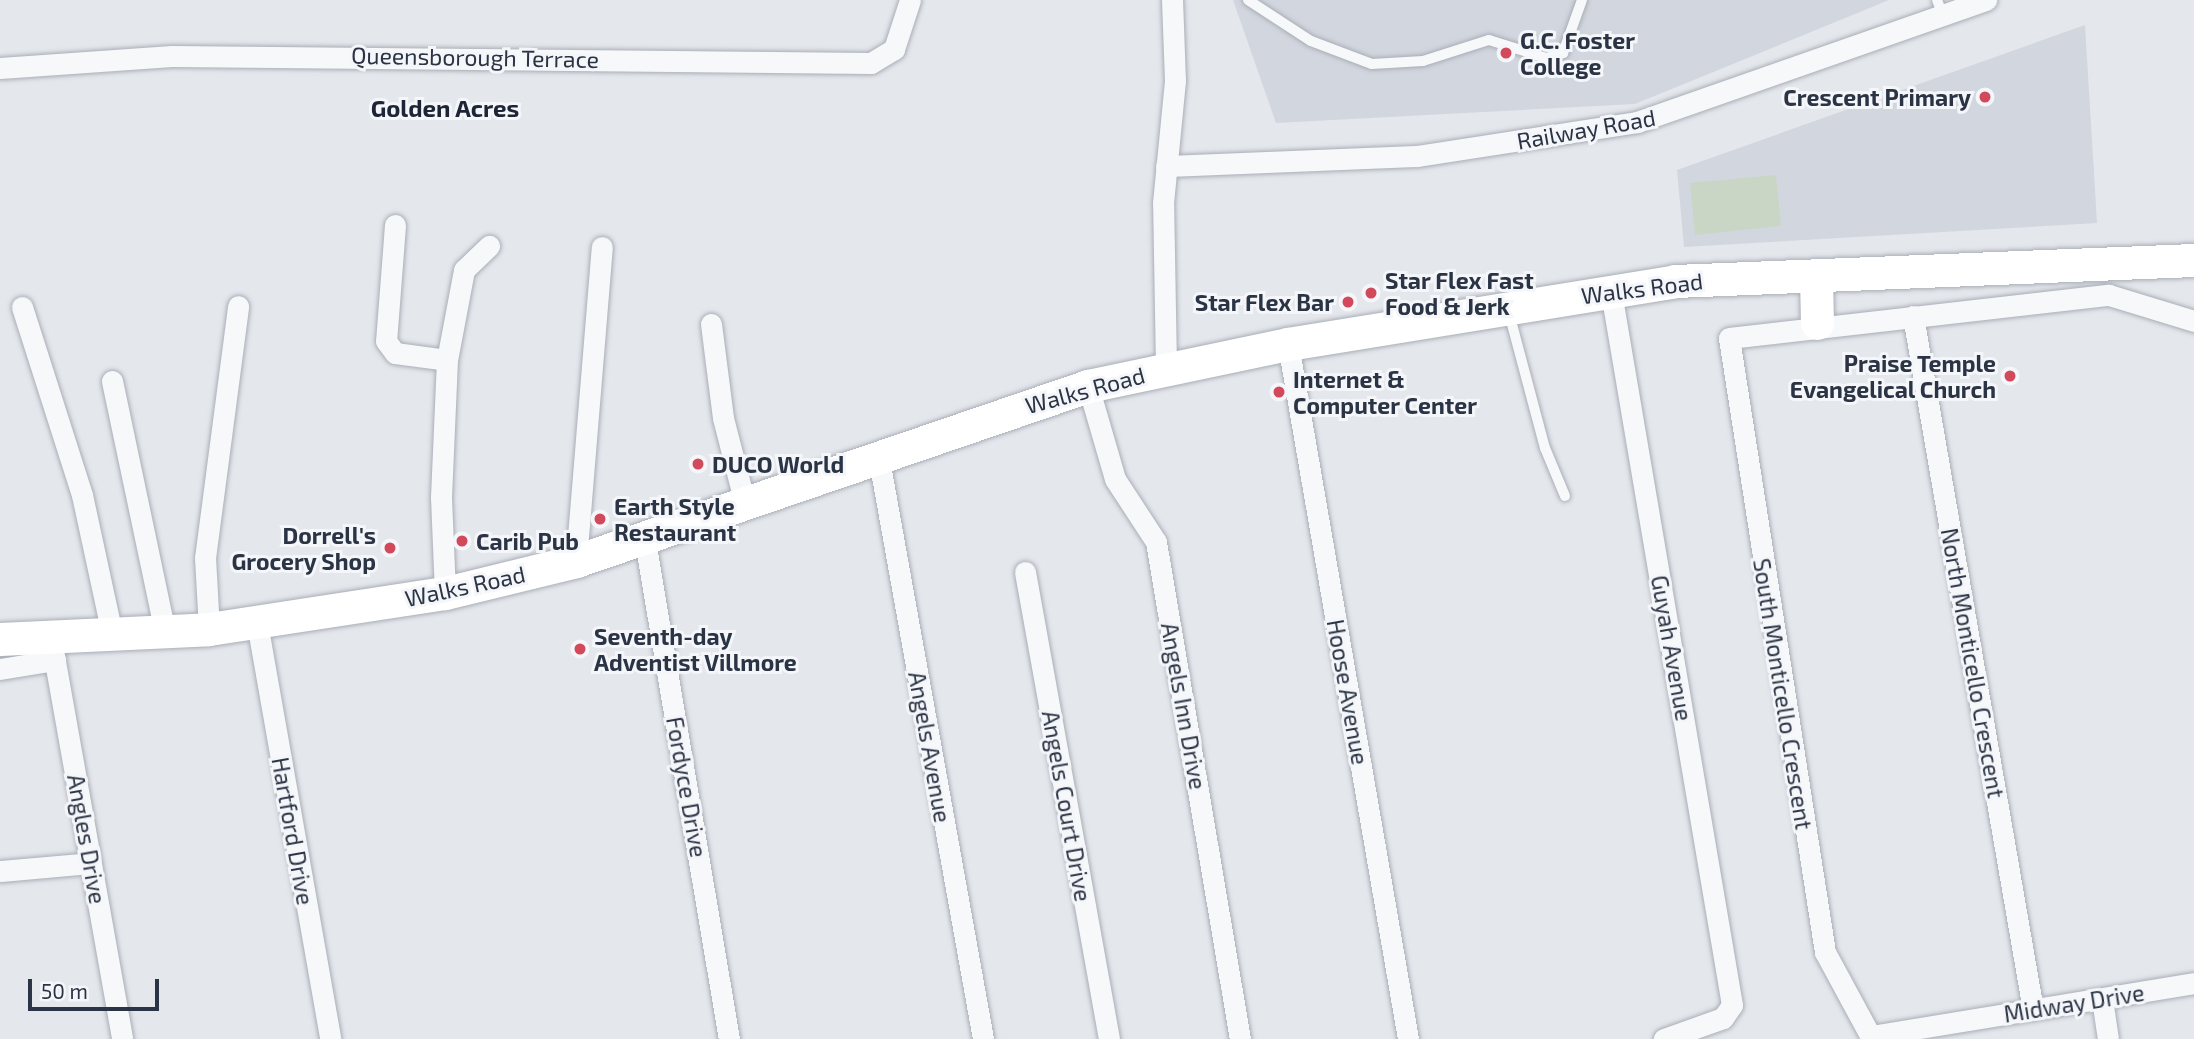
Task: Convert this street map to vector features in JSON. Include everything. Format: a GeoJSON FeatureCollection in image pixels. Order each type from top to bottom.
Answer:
{"type":"FeatureCollection","features":[{"type":"Feature","properties":{"kind":"main road","name":"Walks Road"},"geometry":{"type":"LineString","coordinates":[[2,641],[53,649],[113,638],[257,623],[445,593],[576,561],[878,454],[1088,386],[1288,344],[1675,281],[2194,260]]}},
{"type":"Feature","properties":{"kind":"main road"},"geometry":{"type":"LineString","coordinates":[[1816,276],[1817,323]]}},
{"type":"Feature","properties":{"kind":"street","name":"Queensborough Terrace"},"geometry":{"type":"LineString","coordinates":[[0,68],[185,56],[870,63],[894,50],[910,0]]}},
{"type":"Feature","properties":{"kind":"street"},"geometry":{"type":"LineString","coordinates":[[1166,368],[1166,166],[1175,81],[1171,0]]}},
{"type":"Feature","properties":{"kind":"street","name":"Railway Road"},"geometry":{"type":"LineString","coordinates":[[1166,166],[1417,156],[1637,122],[1940,8],[1986,0]]}},
{"type":"Feature","properties":{"kind":"street"},"geometry":{"type":"LineString","coordinates":[[395,225],[386,341],[395,353],[447,360]]}},
{"type":"Feature","properties":{"kind":"street"},"geometry":{"type":"LineString","coordinates":[[445,593],[441,498],[447,360],[464,270],[489,246]]}},
{"type":"Feature","properties":{"kind":"street"},"geometry":{"type":"LineString","coordinates":[[576,561],[602,247]]}},
{"type":"Feature","properties":{"kind":"street","name":"Guyah Avenue"},"geometry":{"type":"LineString","coordinates":[[1611,292],[1732,1005],[1723,1018],[1664,1039]]}},
{"type":"Feature","properties":{"kind":"street"},"geometry":{"type":"LineString","coordinates":[[1817,323],[1913,316],[2109,295],[2194,321]]}},
{"type":"Feature","properties":{"kind":"street"},"geometry":{"type":"LineString","coordinates":[[209,629],[205,558],[238,306]]}},
{"type":"Feature","properties":{"kind":"street"},"geometry":{"type":"LineString","coordinates":[[22,307],[82,495],[113,638]]}},
{"type":"Feature","properties":{"kind":"street","name":"North Monticello Crescent"},"geometry":{"type":"LineString","coordinates":[[1913,316],[2033,1010]]}},
{"type":"Feature","properties":{"kind":"street","name":"South Monticello Crescent"},"geometry":{"type":"LineString","coordinates":[[1817,323],[1729,338],[1825,952],[1871,1038]]}},
{"type":"Feature","properties":{"kind":"street"},"geometry":{"type":"LineString","coordinates":[[711,324],[723,418],[744,500]]}},
{"type":"Feature","properties":{"kind":"street","name":"Hoose Avenue"},"geometry":{"type":"LineString","coordinates":[[1288,344],[1408,1039]]}},
{"type":"Feature","properties":{"kind":"street"},"geometry":{"type":"LineString","coordinates":[[112,381],[165,633]]}},
{"type":"Feature","properties":{"kind":"street","name":"Angels Inn Drive"},"geometry":{"type":"LineString","coordinates":[[1088,386],[1115,479],[1156,542],[1240,1039]]}},
{"type":"Feature","properties":{"kind":"street","name":"Angels Avenue"},"geometry":{"type":"LineString","coordinates":[[878,454],[983,1039]]}},
{"type":"Feature","properties":{"kind":"street","name":"Fordyce Drive"},"geometry":{"type":"LineString","coordinates":[[645,535],[729,1039]]}},
{"type":"Feature","properties":{"kind":"street","name":"Angels Court Drive"},"geometry":{"type":"LineString","coordinates":[[1025,572],[1109,1039]]}},
{"type":"Feature","properties":{"kind":"street","name":"Hartford Drive"},"geometry":{"type":"LineString","coordinates":[[257,623],[330,1039]]}},
{"type":"Feature","properties":{"kind":"street","name":"Angles Drive"},"geometry":{"type":"LineString","coordinates":[[53,649],[122,1039]]}},
{"type":"Feature","properties":{"kind":"street"},"geometry":{"type":"LineString","coordinates":[[0,871],[91,863]]}},
{"type":"Feature","properties":{"kind":"street","name":"Midway Drive"},"geometry":{"type":"LineString","coordinates":[[1871,1038],[2194,983]]}},
{"type":"Feature","properties":{"kind":"street"},"geometry":{"type":"LineString","coordinates":[[2102,999],[2108,1039]]}},
{"type":"Feature","properties":{"kind":"lane"},"geometry":{"type":"LineString","coordinates":[[1248,0],[1321,46],[1372,64],[1423,61],[1489,40],[1546,58],[1563,53],[1582,0]]}},
{"type":"Feature","properties":{"kind":"lane"},"geometry":{"type":"LineString","coordinates":[[1507,307],[1545,448],[1565,496]]}},
{"type":"Feature","properties":{"kind":"shaded area","name":"G.C. Foster College"},"geometry":{"type":"Polygon","coordinates":[[[1233,0],[1889,0],[1635,104],[1276,123],[1233,0]]]}},
{"type":"Feature","properties":{"kind":"shaded area","name":"Crescent Primary"},"geometry":{"type":"Polygon","coordinates":[[[2085,25],[2097,223],[1684,247],[1677,170],[2085,25]]]}},
{"type":"Feature","properties":{"kind":"green space"},"geometry":{"type":"Polygon","coordinates":[[[1776,175],[1781,226],[1695,235],[1690,183],[1776,175]]]}},
{"type":"Feature","properties":{"kind":"place","name":"G.C. Foster College"},"geometry":{"type":"Point","coordinates":[1506,53]}},
{"type":"Feature","properties":{"kind":"place","name":"Crescent Primary"},"geometry":{"type":"Point","coordinates":[1985,97]}},
{"type":"Feature","properties":{"kind":"place","name":"Star Flex Fast Food & Jerk"},"geometry":{"type":"Point","coordinates":[1371,293]}},
{"type":"Feature","properties":{"kind":"place","name":"Star Flex Bar"},"geometry":{"type":"Point","coordinates":[1348,302]}},
{"type":"Feature","properties":{"kind":"place","name":"Praise Temple Evangelical Church"},"geometry":{"type":"Point","coordinates":[2010,376]}},
{"type":"Feature","properties":{"kind":"place","name":"Internet & Computer Center"},"geometry":{"type":"Point","coordinates":[1279,392]}},
{"type":"Feature","properties":{"kind":"place","name":"DUCO World"},"geometry":{"type":"Point","coordinates":[698,464]}},
{"type":"Feature","properties":{"kind":"place","name":"Earth Style Restaurant"},"geometry":{"type":"Point","coordinates":[600,519]}},
{"type":"Feature","properties":{"kind":"place","name":"Carib Pub"},"geometry":{"type":"Point","coordinates":[462,541]}},
{"type":"Feature","properties":{"kind":"place","name":"Dorrell's Grocery Shop"},"geometry":{"type":"Point","coordinates":[390,548]}},
{"type":"Feature","properties":{"kind":"place","name":"Seventh-day Adventist Villmore"},"geometry":{"type":"Point","coordinates":[580,649]}},
{"type":"Feature","properties":{"kind":"district","name":"Golden Acres"},"geometry":{"type":"Point","coordinates":[445,108]}}]}
